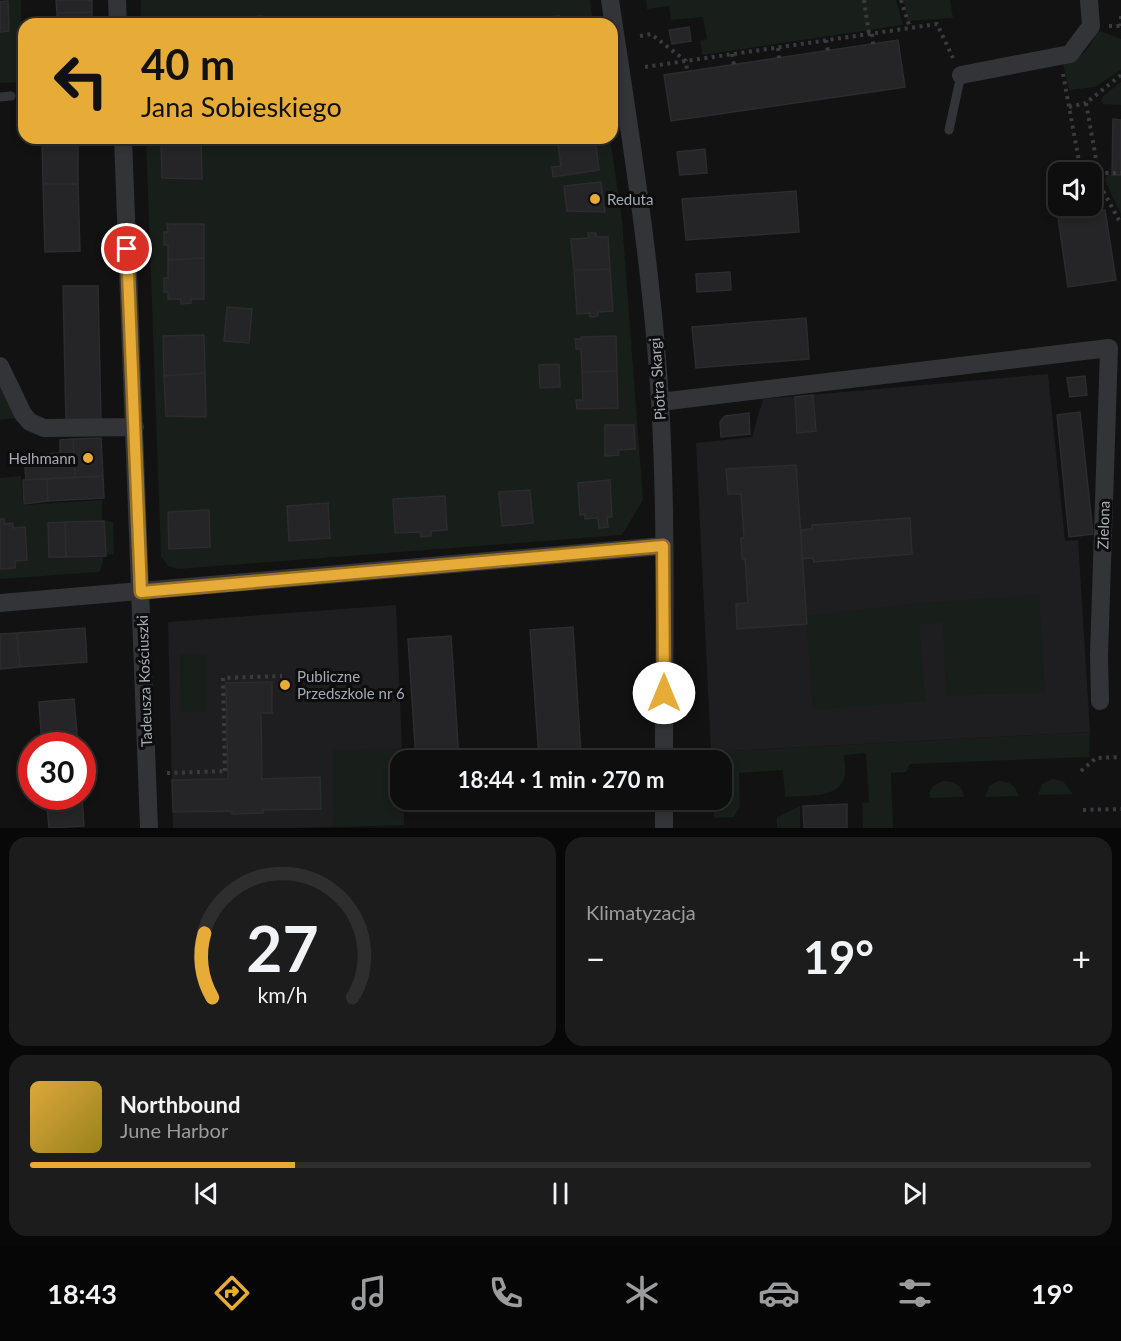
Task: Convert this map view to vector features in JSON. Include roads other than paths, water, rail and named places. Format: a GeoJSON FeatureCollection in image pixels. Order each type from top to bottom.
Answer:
{"type":"FeatureCollection","features":[{"type":"Feature","properties":{"kind":"street"},"geometry":{"type":"LineString","coordinates":[[117,0],[118,18]]}},
{"type":"Feature","properties":{"kind":"street","name":"Piotra Skargi"},"geometry":{"type":"LineString","coordinates":[[610,0],[613,18]]}},
{"type":"Feature","properties":{"kind":"street"},"geometry":{"type":"LineString","coordinates":[[961,75],[1070,54],[1091,26],[1089,0]]}},
{"type":"Feature","properties":{"kind":"street","name":"Piotra Skargi"},"geometry":{"type":"LineString","coordinates":[[618,55],[647,254],[660,402],[664,750]]}},
{"type":"Feature","properties":{"kind":"street","name":"Tadeusza Kościuszki"},"geometry":{"type":"LineString","coordinates":[[123,144],[149,828]]}},
{"type":"Feature","properties":{"kind":"street"},"geometry":{"type":"LineString","coordinates":[[660,402],[1115,348]]}},
{"type":"Feature","properties":{"kind":"street","name":"Zielona"},"geometry":{"type":"LineString","coordinates":[[1100,701],[1099,655],[1115,348]]}},
{"type":"Feature","properties":{"kind":"street"},"geometry":{"type":"LineString","coordinates":[[0,366],[23,414],[30,422],[44,428],[135,427]]}},
{"type":"Feature","properties":{"kind":"street"},"geometry":{"type":"LineString","coordinates":[[0,603],[663,546]]}},
{"type":"Feature","properties":{"kind":"street"},"geometry":{"type":"LineString","coordinates":[[664,810],[664,828]]}},
{"type":"Feature","properties":{"kind":"lane"},"geometry":{"type":"LineString","coordinates":[[949,130],[961,75]]}},
{"type":"Feature","properties":{"kind":"lane"},"geometry":{"type":"LineString","coordinates":[[0,97],[11,96]]}},
{"type":"Feature","properties":{"kind":"place","name":"Reduta"},"geometry":{"type":"Point","coordinates":[595,199]}},
{"type":"Feature","properties":{"kind":"place","name":"Helhmann"},"geometry":{"type":"Point","coordinates":[88,458]}},
{"type":"Feature","properties":{"kind":"place","name":"Publiczne Przedszkole nr 6"},"geometry":{"type":"Point","coordinates":[285,685]}}]}
